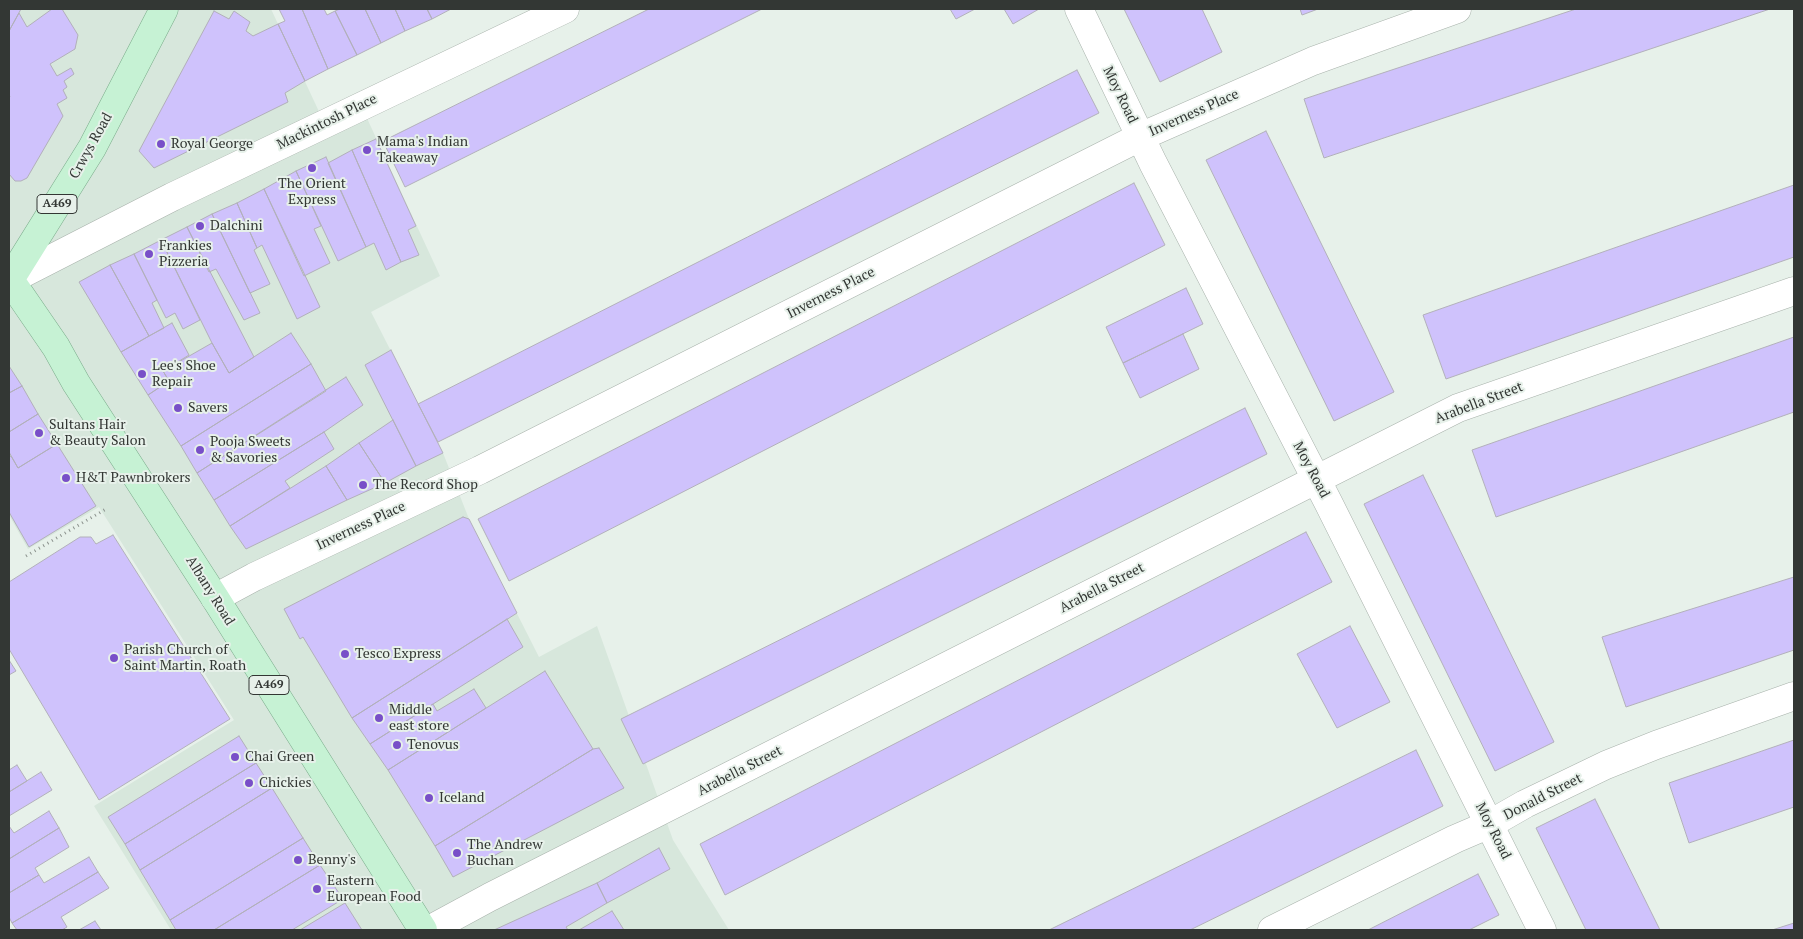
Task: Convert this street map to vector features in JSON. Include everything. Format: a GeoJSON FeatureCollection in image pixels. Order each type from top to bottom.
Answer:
{"type":"FeatureCollection","features":[{"type":"Feature","properties":{"kind":"main road","name":"Crwys Road"},"geometry":{"type":"LineString","coordinates":[[9,279],[92,148],[164,9]]}},
{"type":"Feature","properties":{"kind":"main road","name":"Albany Road"},"geometry":{"type":"LineString","coordinates":[[9,279],[56,348],[215,598],[422,930]]}},
{"type":"Feature","properties":{"kind":"street","name":"Mackintosh Place"},"geometry":{"type":"LineString","coordinates":[[9,279],[172,197],[565,9]]}},
{"type":"Feature","properties":{"kind":"street","name":"Moy Road"},"geometry":{"type":"LineString","coordinates":[[1079,9],[1140,137],[1490,824],[1542,930]]}},
{"type":"Feature","properties":{"kind":"street","name":"Inverness Place"},"geometry":{"type":"LineString","coordinates":[[215,598],[254,577],[480,470],[1140,137],[1312,60],[1457,9]]}},
{"type":"Feature","properties":{"kind":"street","name":"Arabella Street"},"geometry":{"type":"LineString","coordinates":[[429,930],[490,897],[1458,408],[1794,291]]}},
{"type":"Feature","properties":{"kind":"street","name":"Donald Street"},"geometry":{"type":"LineString","coordinates":[[1272,930],[1490,824],[1525,804],[1606,765],[1656,745],[1794,696]]}},
{"type":"Feature","properties":{"kind":"path"},"geometry":{"type":"LineString","coordinates":[[26,556],[106,509]]}},
{"type":"Feature","properties":{"kind":"shaded area"},"geometry":{"type":"Polygon","coordinates":[[[9,9],[271,9],[322,118],[359,101],[440,276],[371,312],[443,453],[469,519],[539,657],[597,626],[673,840],[729,930],[171,930],[94,806],[234,720],[99,507],[28,549],[9,515],[9,9]]]}},
{"type":"Feature","properties":{"kind":"building"},"geometry":{"type":"Polygon","coordinates":[[[9,9],[21,9],[9,31],[9,9]]]}},
{"type":"Feature","properties":{"kind":"building"},"geometry":{"type":"Polygon","coordinates":[[[52,9],[62,9],[78,35],[75,49],[50,64],[57,76],[71,68],[74,74],[64,81],[67,87],[63,90],[67,98],[57,104],[63,116],[27,178],[15,181],[9,174],[9,31],[19,13],[27,27],[52,9]]]}},
{"type":"Feature","properties":{"kind":"building"},"geometry":{"type":"Polygon","coordinates":[[[279,9],[302,9],[328,69],[305,81],[278,24],[285,21],[279,9]]]}},
{"type":"Feature","properties":{"kind":"building"},"geometry":{"type":"Polygon","coordinates":[[[302,9],[324,9],[327,15],[335,11],[357,55],[328,69],[302,9]]]}},
{"type":"Feature","properties":{"kind":"building"},"geometry":{"type":"Polygon","coordinates":[[[340,9],[365,9],[381,43],[357,55],[335,11],[340,9]]]}},
{"type":"Feature","properties":{"kind":"building"},"geometry":{"type":"Polygon","coordinates":[[[365,9],[395,9],[405,31],[381,43],[365,9]]]}},
{"type":"Feature","properties":{"kind":"building"},"geometry":{"type":"Polygon","coordinates":[[[395,9],[427,9],[432,19],[405,31],[395,9]]]}},
{"type":"Feature","properties":{"kind":"building"},"geometry":{"type":"Polygon","coordinates":[[[427,9],[451,9],[432,19],[427,9]]]}},
{"type":"Feature","properties":{"kind":"building"},"geometry":{"type":"Polygon","coordinates":[[[649,9],[762,9],[405,187],[383,141],[649,9]]]}},
{"type":"Feature","properties":{"kind":"building"},"geometry":{"type":"Polygon","coordinates":[[[950,9],[975,9],[956,19],[950,9]]]}},
{"type":"Feature","properties":{"kind":"building"},"geometry":{"type":"Polygon","coordinates":[[[1004,9],[1039,9],[1013,24],[1004,9]]]}},
{"type":"Feature","properties":{"kind":"building"},"geometry":{"type":"Polygon","coordinates":[[[1124,9],[1202,9],[1222,52],[1160,82],[1124,9]]]}},
{"type":"Feature","properties":{"kind":"building"},"geometry":{"type":"Polygon","coordinates":[[[1300,9],[1318,9],[1302,15],[1300,9]]]}},
{"type":"Feature","properties":{"kind":"building"},"geometry":{"type":"Polygon","coordinates":[[[1576,9],[1770,9],[1324,158],[1304,99],[1576,9]]]}},
{"type":"Feature","properties":{"kind":"building"},"geometry":{"type":"Polygon","coordinates":[[[214,11],[229,19],[234,11],[250,22],[246,31],[253,36],[278,24],[305,81],[285,93],[288,102],[154,168],[139,151],[214,11]]]}},
{"type":"Feature","properties":{"kind":"building"},"geometry":{"type":"Polygon","coordinates":[[[1077,70],[1099,113],[438,442],[418,404],[1077,70]]]}},
{"type":"Feature","properties":{"kind":"building"},"geometry":{"type":"Polygon","coordinates":[[[1266,131],[1394,392],[1334,421],[1206,160],[1266,131]]]}},
{"type":"Feature","properties":{"kind":"building"},"geometry":{"type":"Polygon","coordinates":[[[376,139],[416,226],[408,230],[419,255],[401,262],[352,150],[376,139]]]}},
{"type":"Feature","properties":{"kind":"building"},"geometry":{"type":"Polygon","coordinates":[[[352,150],[401,262],[386,270],[374,243],[366,247],[328,163],[352,150]]]}},
{"type":"Feature","properties":{"kind":"building"},"geometry":{"type":"Polygon","coordinates":[[[326,157],[366,247],[338,261],[296,171],[326,157]]]}},
{"type":"Feature","properties":{"kind":"building"},"geometry":{"type":"Polygon","coordinates":[[[296,171],[321,226],[314,229],[330,263],[304,276],[264,189],[296,171]]]}},
{"type":"Feature","properties":{"kind":"building"},"geometry":{"type":"Polygon","coordinates":[[[1134,183],[1165,245],[509,581],[478,519],[1134,183]]]}},
{"type":"Feature","properties":{"kind":"building"},"geometry":{"type":"Polygon","coordinates":[[[1794,185],[1794,257],[1446,379],[1423,315],[1794,185]]]}},
{"type":"Feature","properties":{"kind":"building"},"geometry":{"type":"Polygon","coordinates":[[[264,189],[320,307],[297,319],[262,245],[257,248],[237,203],[264,189]]]}},
{"type":"Feature","properties":{"kind":"building"},"geometry":{"type":"Polygon","coordinates":[[[237,203],[257,248],[254,250],[270,284],[250,293],[212,214],[237,203]]]}},
{"type":"Feature","properties":{"kind":"building"},"geometry":{"type":"Polygon","coordinates":[[[212,214],[260,313],[244,320],[216,269],[209,272],[187,227],[212,214]]]}},
{"type":"Feature","properties":{"kind":"building"},"geometry":{"type":"Polygon","coordinates":[[[187,227],[254,357],[229,373],[161,240],[187,227]]]}},
{"type":"Feature","properties":{"kind":"building"},"geometry":{"type":"Polygon","coordinates":[[[161,240],[200,320],[183,329],[175,313],[166,318],[134,254],[161,240]]]}},
{"type":"Feature","properties":{"kind":"building"},"geometry":{"type":"Polygon","coordinates":[[[134,254],[157,300],[152,303],[164,328],[149,336],[110,265],[134,254]]]}},
{"type":"Feature","properties":{"kind":"building"},"geometry":{"type":"Polygon","coordinates":[[[110,265],[149,336],[121,352],[79,282],[110,265]]]}},
{"type":"Feature","properties":{"kind":"building"},"geometry":{"type":"Polygon","coordinates":[[[1186,288],[1203,324],[1123,363],[1106,327],[1186,288]]]}},
{"type":"Feature","properties":{"kind":"building"},"geometry":{"type":"Polygon","coordinates":[[[172,323],[189,355],[163,371],[169,381],[148,395],[121,352],[172,323]]]}},
{"type":"Feature","properties":{"kind":"building"},"geometry":{"type":"Polygon","coordinates":[[[291,333],[311,364],[181,446],[148,395],[169,381],[163,371],[212,343],[229,373],[291,333]]]}},
{"type":"Feature","properties":{"kind":"building"},"geometry":{"type":"Polygon","coordinates":[[[1183,334],[1199,369],[1140,398],[1123,363],[1183,334]]]}},
{"type":"Feature","properties":{"kind":"building"},"geometry":{"type":"Polygon","coordinates":[[[1794,337],[1794,412],[1496,517],[1472,450],[1794,337]]]}},
{"type":"Feature","properties":{"kind":"building"},"geometry":{"type":"Polygon","coordinates":[[[391,350],[443,453],[416,466],[365,365],[391,350]]]}},
{"type":"Feature","properties":{"kind":"building"},"geometry":{"type":"Polygon","coordinates":[[[311,364],[326,391],[197,473],[181,446],[311,364]]]}},
{"type":"Feature","properties":{"kind":"building"},"geometry":{"type":"Polygon","coordinates":[[[9,366],[22,386],[9,393],[9,366]]]}},
{"type":"Feature","properties":{"kind":"building"},"geometry":{"type":"Polygon","coordinates":[[[346,377],[363,405],[324,432],[214,500],[197,473],[346,377]]]}},
{"type":"Feature","properties":{"kind":"building"},"geometry":{"type":"Polygon","coordinates":[[[22,386],[38,414],[9,432],[9,393],[22,386]]]}},
{"type":"Feature","properties":{"kind":"building"},"geometry":{"type":"Polygon","coordinates":[[[1245,408],[1267,454],[643,764],[621,719],[1245,408]]]}},
{"type":"Feature","properties":{"kind":"building"},"geometry":{"type":"Polygon","coordinates":[[[38,414],[57,444],[18,468],[9,452],[9,432],[38,414]]]}},
{"type":"Feature","properties":{"kind":"building"},"geometry":{"type":"Polygon","coordinates":[[[393,420],[416,466],[385,483],[359,443],[393,420]]]}},
{"type":"Feature","properties":{"kind":"building"},"geometry":{"type":"Polygon","coordinates":[[[324,432],[334,449],[285,481],[290,488],[230,526],[214,500],[324,432]]]}},
{"type":"Feature","properties":{"kind":"building"},"geometry":{"type":"Polygon","coordinates":[[[359,443],[385,483],[347,500],[326,466],[359,443]]]}},
{"type":"Feature","properties":{"kind":"building"},"geometry":{"type":"Polygon","coordinates":[[[57,444],[96,506],[29,547],[9,512],[9,457],[11,456],[18,468],[57,444]]]}},
{"type":"Feature","properties":{"kind":"building"},"geometry":{"type":"Polygon","coordinates":[[[326,466],[347,500],[246,549],[230,526],[326,466]]]}},
{"type":"Feature","properties":{"kind":"building"},"geometry":{"type":"Polygon","coordinates":[[[1423,475],[1554,742],[1495,771],[1364,504],[1423,475]]]}},
{"type":"Feature","properties":{"kind":"building"},"geometry":{"type":"Polygon","coordinates":[[[463,517],[469,519],[517,613],[352,718],[303,637],[300,639],[284,609],[463,517]]]}},
{"type":"Feature","properties":{"kind":"building"},"geometry":{"type":"Polygon","coordinates":[[[1306,532],[1332,582],[725,895],[700,844],[1306,532]]]}},
{"type":"Feature","properties":{"kind":"building"},"geometry":{"type":"Polygon","coordinates":[[[113,535],[230,719],[99,800],[9,649],[9,582],[80,537],[91,537],[96,544],[113,535]]]}},
{"type":"Feature","properties":{"kind":"building"},"geometry":{"type":"Polygon","coordinates":[[[1794,577],[1794,650],[1626,707],[1602,637],[1794,577]]]}},
{"type":"Feature","properties":{"kind":"building"},"geometry":{"type":"Polygon","coordinates":[[[507,619],[523,647],[370,744],[352,718],[507,619]]]}},
{"type":"Feature","properties":{"kind":"building"},"geometry":{"type":"Polygon","coordinates":[[[1350,626],[1390,702],[1337,728],[1297,654],[1350,626]]]}},
{"type":"Feature","properties":{"kind":"building"},"geometry":{"type":"Polygon","coordinates":[[[9,660],[16,671],[9,675],[9,660]]]}},
{"type":"Feature","properties":{"kind":"building"},"geometry":{"type":"Polygon","coordinates":[[[545,671],[593,749],[435,846],[388,770],[545,671]]]}},
{"type":"Feature","properties":{"kind":"building"},"geometry":{"type":"Polygon","coordinates":[[[474,689],[486,708],[388,770],[370,744],[433,704],[437,711],[474,689]]]}},
{"type":"Feature","properties":{"kind":"building"},"geometry":{"type":"Polygon","coordinates":[[[239,736],[256,763],[125,844],[108,817],[239,736]]]}},
{"type":"Feature","properties":{"kind":"building"},"geometry":{"type":"Polygon","coordinates":[[[1794,740],[1794,807],[1689,843],[1669,783],[1794,740]]]}},
{"type":"Feature","properties":{"kind":"building"},"geometry":{"type":"Polygon","coordinates":[[[599,748],[624,788],[453,877],[435,846],[593,749],[599,748]]]}},
{"type":"Feature","properties":{"kind":"building"},"geometry":{"type":"Polygon","coordinates":[[[1416,750],[1443,806],[1190,930],[1049,930],[1416,750]]]}},
{"type":"Feature","properties":{"kind":"building"},"geometry":{"type":"Polygon","coordinates":[[[256,763],[272,788],[140,870],[125,844],[256,763]]]}},
{"type":"Feature","properties":{"kind":"building"},"geometry":{"type":"Polygon","coordinates":[[[17,765],[27,781],[9,792],[9,770],[17,765]]]}},
{"type":"Feature","properties":{"kind":"building"},"geometry":{"type":"Polygon","coordinates":[[[41,772],[52,790],[9,816],[9,792],[41,772]]]}},
{"type":"Feature","properties":{"kind":"building"},"geometry":{"type":"Polygon","coordinates":[[[272,788],[303,838],[170,920],[140,870],[272,788]]]}},
{"type":"Feature","properties":{"kind":"building"},"geometry":{"type":"Polygon","coordinates":[[[1595,799],[1660,930],[1586,930],[1536,828],[1595,799]]]}},
{"type":"Feature","properties":{"kind":"building"},"geometry":{"type":"Polygon","coordinates":[[[49,811],[59,828],[9,859],[9,826],[14,833],[49,811]]]}},
{"type":"Feature","properties":{"kind":"building"},"geometry":{"type":"Polygon","coordinates":[[[59,828],[69,847],[35,868],[39,875],[9,893],[9,859],[59,828]]]}},
{"type":"Feature","properties":{"kind":"building"},"geometry":{"type":"Polygon","coordinates":[[[303,838],[320,865],[214,930],[176,930],[170,920],[303,838]]]}},
{"type":"Feature","properties":{"kind":"building"},"geometry":{"type":"Polygon","coordinates":[[[659,848],[670,869],[607,903],[597,883],[659,848]]]}},
{"type":"Feature","properties":{"kind":"building"},"geometry":{"type":"Polygon","coordinates":[[[89,857],[98,872],[12,923],[9,917],[9,893],[39,875],[44,883],[89,857]]]}},
{"type":"Feature","properties":{"kind":"building"},"geometry":{"type":"Polygon","coordinates":[[[320,865],[343,899],[292,930],[214,930],[320,865]]]}},
{"type":"Feature","properties":{"kind":"building"},"geometry":{"type":"Polygon","coordinates":[[[98,872],[109,888],[61,917],[67,927],[62,930],[17,930],[12,923],[98,872]]]}},
{"type":"Feature","properties":{"kind":"building"},"geometry":{"type":"Polygon","coordinates":[[[1478,874],[1499,915],[1469,930],[1368,930],[1478,874]]]}},
{"type":"Feature","properties":{"kind":"building"},"geometry":{"type":"Polygon","coordinates":[[[597,883],[607,903],[566,927],[568,930],[494,930],[597,883]]]}},
{"type":"Feature","properties":{"kind":"building"},"geometry":{"type":"Polygon","coordinates":[[[345,903],[362,930],[300,930],[345,903]]]}},
{"type":"Feature","properties":{"kind":"building"},"geometry":{"type":"Polygon","coordinates":[[[612,911],[624,930],[579,930],[612,911]]]}},
{"type":"Feature","properties":{"kind":"building"},"geometry":{"type":"Polygon","coordinates":[[[95,921],[101,930],[79,930],[95,921]]]}},
{"type":"Feature","properties":{"kind":"building"},"geometry":{"type":"Polygon","coordinates":[[[1794,923],[1794,930],[1772,930],[1794,923]]]}},
{"type":"Feature","properties":{"kind":"place","name":"Royal George"},"geometry":{"type":"Point","coordinates":[161,144]}},
{"type":"Feature","properties":{"kind":"place","name":"Mama's Indian Takeaway"},"geometry":{"type":"Point","coordinates":[367,150]}},
{"type":"Feature","properties":{"kind":"place","name":"The Orient Express"},"geometry":{"type":"Point","coordinates":[312,168]}},
{"type":"Feature","properties":{"kind":"place","name":"Dalchini"},"geometry":{"type":"Point","coordinates":[200,226]}},
{"type":"Feature","properties":{"kind":"place","name":"Frankies Pizzeria"},"geometry":{"type":"Point","coordinates":[149,254]}},
{"type":"Feature","properties":{"kind":"place","name":"Lee's Shoe Repair"},"geometry":{"type":"Point","coordinates":[142,374]}},
{"type":"Feature","properties":{"kind":"place","name":"Savers"},"geometry":{"type":"Point","coordinates":[178,408]}},
{"type":"Feature","properties":{"kind":"place","name":"Sultans Hair & Beauty Salon"},"geometry":{"type":"Point","coordinates":[39,433]}},
{"type":"Feature","properties":{"kind":"place","name":"Pooja Sweets & Savories"},"geometry":{"type":"Point","coordinates":[200,450]}},
{"type":"Feature","properties":{"kind":"place","name":"H&T Pawnbrokers"},"geometry":{"type":"Point","coordinates":[66,478]}},
{"type":"Feature","properties":{"kind":"place","name":"The Record Shop"},"geometry":{"type":"Point","coordinates":[363,485]}},
{"type":"Feature","properties":{"kind":"place","name":"Tesco Express"},"geometry":{"type":"Point","coordinates":[345,654]}},
{"type":"Feature","properties":{"kind":"place","name":"Parish Church of Saint Martin, Roath"},"geometry":{"type":"Point","coordinates":[114,658]}},
{"type":"Feature","properties":{"kind":"place","name":"Middle east store"},"geometry":{"type":"Point","coordinates":[379,718]}},
{"type":"Feature","properties":{"kind":"place","name":"Tenovus"},"geometry":{"type":"Point","coordinates":[397,745]}},
{"type":"Feature","properties":{"kind":"place","name":"Chai Green"},"geometry":{"type":"Point","coordinates":[235,757]}},
{"type":"Feature","properties":{"kind":"place","name":"Chickies"},"geometry":{"type":"Point","coordinates":[249,783]}},
{"type":"Feature","properties":{"kind":"place","name":"Iceland"},"geometry":{"type":"Point","coordinates":[429,798]}},
{"type":"Feature","properties":{"kind":"place","name":"The Andrew Buchan"},"geometry":{"type":"Point","coordinates":[457,853]}},
{"type":"Feature","properties":{"kind":"place","name":"Benny's"},"geometry":{"type":"Point","coordinates":[298,860]}},
{"type":"Feature","properties":{"kind":"place","name":"Eastern European Food"},"geometry":{"type":"Point","coordinates":[317,889]}}]}
